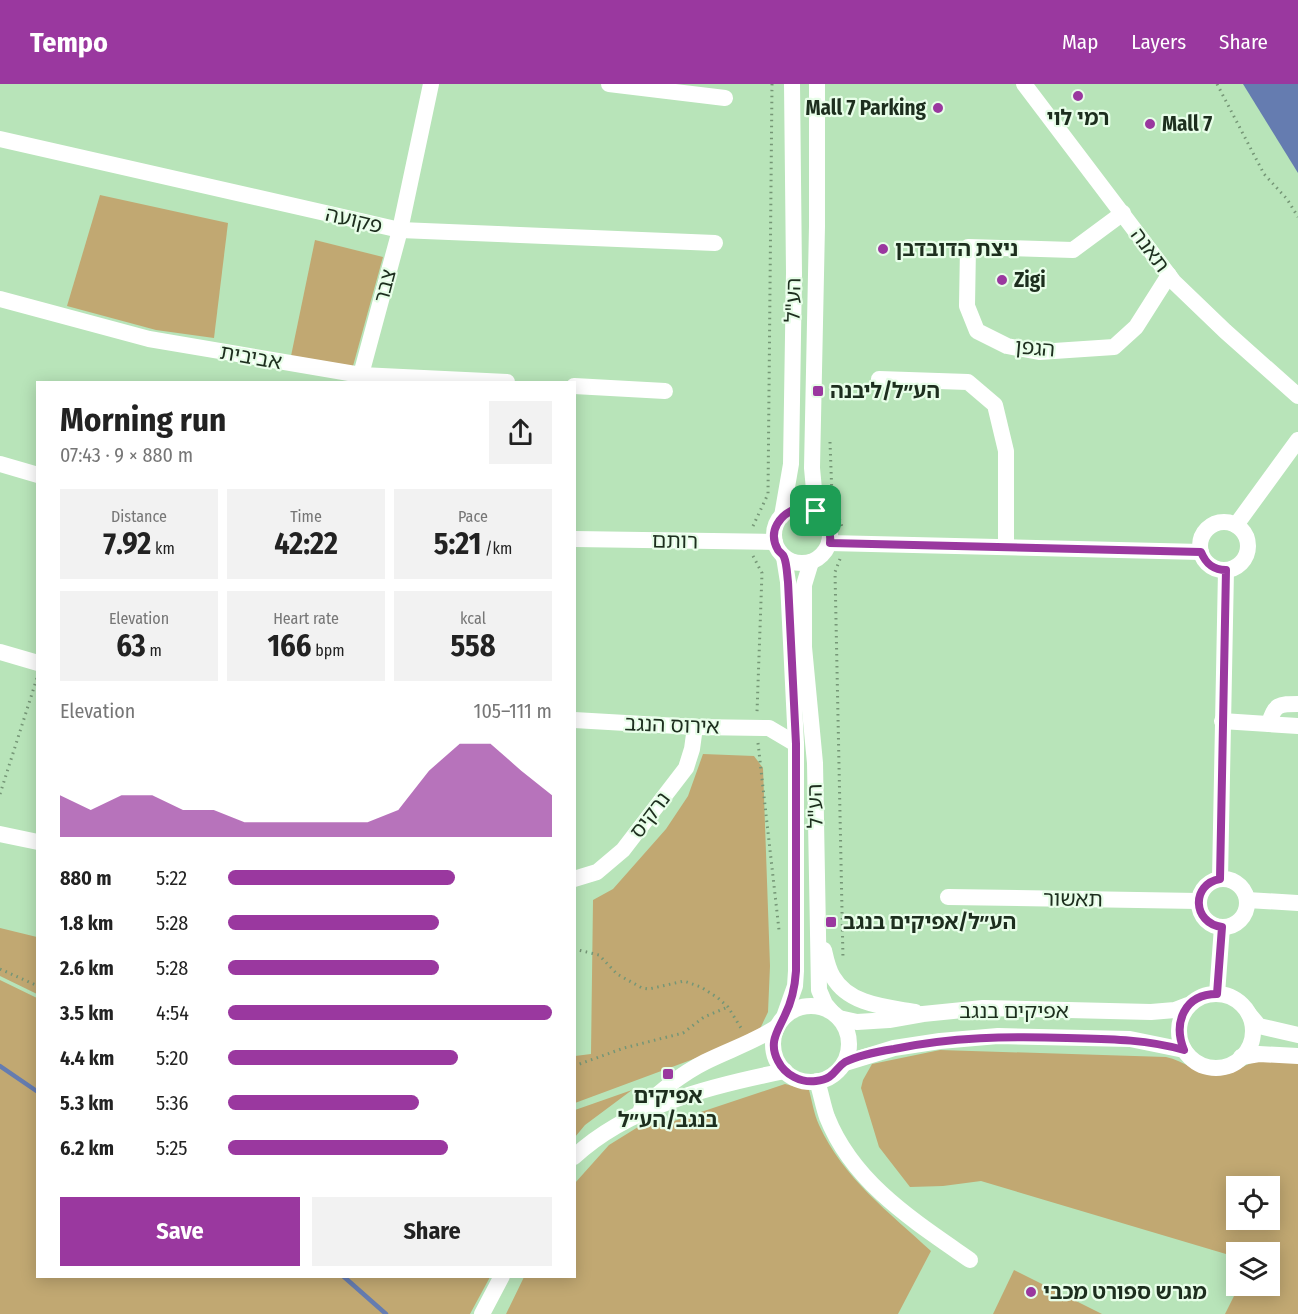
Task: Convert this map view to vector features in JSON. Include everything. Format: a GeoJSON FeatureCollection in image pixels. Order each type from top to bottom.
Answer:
{"type":"FeatureCollection","features":[{"type":"Feature","properties":{"kind":"street","name":"צבר"},"geometry":{"type":"LineString","coordinates":[[360,379],[400,230],[431,84]]}},
{"type":"Feature","properties":{"kind":"street"},"geometry":{"type":"LineString","coordinates":[[609,84],[725,98]]}},
{"type":"Feature","properties":{"kind":"street","name":"הע\"ל"},"geometry":{"type":"LineString","coordinates":[[782,516],[791,464],[794,273],[792,84]]}},
{"type":"Feature","properties":{"kind":"street","name":"הע\"ל"},"geometry":{"type":"LineString","coordinates":[[816,511],[812,468],[817,238],[817,84]]}},
{"type":"Feature","properties":{"kind":"street","name":"תאנה"},"geometry":{"type":"LineString","coordinates":[[1024,84],[1169,275],[1225,331],[1298,396]]}},
{"type":"Feature","properties":{"kind":"street","name":"פקועה"},"geometry":{"type":"LineString","coordinates":[[0,139],[400,230],[715,243]]}},
{"type":"Feature","properties":{"kind":"street","name":"הגפן"},"geometry":{"type":"LineString","coordinates":[[1123,213],[1073,250],[968,247],[967,306],[977,331],[1007,346],[1039,352],[1114,347],[1136,327],[1169,275]]}},
{"type":"Feature","properties":{"kind":"street","name":"אביבית"},"geometry":{"type":"LineString","coordinates":[[0,299],[149,339],[360,379],[458,381]]}},
{"type":"Feature","properties":{"kind":"street"},"geometry":{"type":"LineString","coordinates":[[879,379],[968,382],[995,405],[1006,451],[1006,547]]}},
{"type":"Feature","properties":{"kind":"street"},"geometry":{"type":"LineString","coordinates":[[576,386],[665,391]]}},
{"type":"Feature","properties":{"kind":"street"},"geometry":{"type":"LineString","coordinates":[[1236,525],[1298,440]]}},
{"type":"Feature","properties":{"kind":"street"},"geometry":{"type":"LineString","coordinates":[[0,464],[36,474]]}},
{"type":"Feature","properties":{"kind":"street"},"geometry":{"type":"LineString","coordinates":[[798,508],[816,511],[828,524],[830,543],[826,551],[819,558],[802,564],[784,557],[775,542],[776,524],[782,516],[798,508]]}},
{"type":"Feature","properties":{"kind":"street"},"geometry":{"type":"LineString","coordinates":[[1222,522],[1236,525],[1246,536],[1248,551],[1240,564],[1226,570],[1216,569],[1209,565],[1201,552],[1200,541],[1208,528],[1222,522]]}},
{"type":"Feature","properties":{"kind":"street","name":"רותם"},"geometry":{"type":"LineString","coordinates":[[576,539],[775,542]]}},
{"type":"Feature","properties":{"kind":"street"},"geometry":{"type":"LineString","coordinates":[[830,543],[1201,552]]}},
{"type":"Feature","properties":{"kind":"street","name":"הע\"ל"},"geometry":{"type":"LineString","coordinates":[[781,1022],[795,986],[796,971],[796,744],[788,582],[784,557]]}},
{"type":"Feature","properties":{"kind":"street","name":"הע\"ל"},"geometry":{"type":"LineString","coordinates":[[811,562],[804,585],[804,647],[815,763],[819,990],[825,1004],[835,1014]]}},
{"type":"Feature","properties":{"kind":"street"},"geometry":{"type":"LineString","coordinates":[[1220,879],[1226,570]]}},
{"type":"Feature","properties":{"kind":"street"},"geometry":{"type":"LineString","coordinates":[[0,652],[36,662]]}},
{"type":"Feature","properties":{"kind":"street"},"geometry":{"type":"LineString","coordinates":[[1269,724],[1272,711],[1282,704],[1298,704]]}},
{"type":"Feature","properties":{"kind":"street"},"geometry":{"type":"LineString","coordinates":[[769,728],[794,710]]}},
{"type":"Feature","properties":{"kind":"street","name":"אירוס הנגב"},"geometry":{"type":"LineString","coordinates":[[576,720],[695,727],[769,728],[796,744]]}},
{"type":"Feature","properties":{"kind":"street"},"geometry":{"type":"LineString","coordinates":[[1222,721],[1298,726]]}},
{"type":"Feature","properties":{"kind":"street","name":"נרקיס"},"geometry":{"type":"LineString","coordinates":[[576,878],[597,872],[623,850],[686,768],[695,727]]}},
{"type":"Feature","properties":{"kind":"street"},"geometry":{"type":"LineString","coordinates":[[0,834],[36,842]]}},
{"type":"Feature","properties":{"kind":"street"},"geometry":{"type":"LineString","coordinates":[[1220,879],[1231,880],[1238,884],[1247,900],[1245,911],[1239,921],[1222,927],[1214,926],[1204,919],[1198,902],[1204,887],[1209,882],[1220,879]]}},
{"type":"Feature","properties":{"kind":"street","name":"תאשור"},"geometry":{"type":"LineString","coordinates":[[948,897],[1198,902]]}},
{"type":"Feature","properties":{"kind":"street"},"geometry":{"type":"LineString","coordinates":[[1247,900],[1298,903]]}},
{"type":"Feature","properties":{"kind":"street"},"geometry":{"type":"LineString","coordinates":[[817,926],[833,977],[851,995],[863,1001],[923,1014]]}},
{"type":"Feature","properties":{"kind":"street"},"geometry":{"type":"LineString","coordinates":[[1217,994],[1222,927]]}},
{"type":"Feature","properties":{"kind":"street"},"geometry":{"type":"LineString","coordinates":[[1245,1009],[1250,1016],[1252,1039],[1248,1049],[1241,1057],[1222,1067],[1211,1067],[1191,1059],[1180,1039],[1179,1027],[1182,1015],[1188,1005],[1210,994],[1233,998],[1245,1009],[1259,1026],[1298,1035]]}},
{"type":"Feature","properties":{"kind":"street","name":"אפיקים בנגב"},"geometry":{"type":"LineString","coordinates":[[835,1014],[857,1022],[983,1008],[1151,1012],[1175,1010],[1188,1005]]}},
{"type":"Feature","properties":{"kind":"street"},"geometry":{"type":"LineString","coordinates":[[576,1155],[594,1138],[631,1117],[686,1073],[707,1061],[750,1043],[781,1022],[794,1010],[806,1006],[819,1007],[835,1014],[846,1028],[849,1052],[838,1072],[828,1078],[806,1081],[794,1078],[785,1071],[778,1062],[774,1050],[774,1038],[781,1022]]}},
{"type":"Feature","properties":{"kind":"street","name":"אפיקים בנגב"},"geometry":{"type":"LineString","coordinates":[[844,1063],[894,1048],[998,1036],[1130,1039],[1184,1050]]}},
{"type":"Feature","properties":{"kind":"street"},"geometry":{"type":"LineString","coordinates":[[1241,1057],[1259,1054],[1298,1056]]}},
{"type":"Feature","properties":{"kind":"street"},"geometry":{"type":"LineString","coordinates":[[631,1117],[706,1090],[785,1071]]}},
{"type":"Feature","properties":{"kind":"street"},"geometry":{"type":"LineString","coordinates":[[817,1081],[828,1118],[844,1150],[858,1170],[908,1217],[970,1260]]}},
{"type":"Feature","properties":{"kind":"street"},"geometry":{"type":"LineString","coordinates":[[482,1314],[501,1278]]}},
{"type":"Feature","properties":{"kind":"path"},"geometry":{"type":"LineString","coordinates":[[1217,84],[1264,174],[1287,200],[1298,217]]}},
{"type":"Feature","properties":{"kind":"path"},"geometry":{"type":"LineString","coordinates":[[0,794],[36,682]]}},
{"type":"Feature","properties":{"kind":"path"},"geometry":{"type":"LineString","coordinates":[[576,949],[599,955],[617,974],[633,984],[649,988],[684,981],[701,987],[728,1006],[750,1043]]}},
{"type":"Feature","properties":{"kind":"path"},"geometry":{"type":"LineString","coordinates":[[0,969],[36,985]]}},
{"type":"Feature","properties":{"kind":"path"},"geometry":{"type":"LineString","coordinates":[[576,1065],[624,1048],[682,1033],[704,1017],[728,1006]]}},
{"type":"Feature","properties":{"kind":"shaded area"},"geometry":{"type":"Polygon","coordinates":[[[100,195],[228,223],[214,338],[156,330],[67,306],[100,195]]]}},
{"type":"Feature","properties":{"kind":"shaded area"},"geometry":{"type":"Polygon","coordinates":[[[315,240],[383,257],[353,366],[291,356],[315,240]]]}},
{"type":"Feature","properties":{"kind":"shaded area"},"geometry":{"type":"Polygon","coordinates":[[[703,754],[754,756],[763,768],[770,966],[768,1012],[758,1033],[576,1103],[576,1056],[591,1054],[593,900],[613,889],[666,829],[688,796],[703,754]]]}},
{"type":"Feature","properties":{"kind":"shaded area"},"geometry":{"type":"Polygon","coordinates":[[[0,928],[36,937],[36,994],[0,976],[0,928]]]}},
{"type":"Feature","properties":{"kind":"shaded area"},"geometry":{"type":"Polygon","coordinates":[[[0,980],[36,998],[36,1278],[489,1278],[470,1314],[0,1314],[0,980]]]}},
{"type":"Feature","properties":{"kind":"shaded area"},"geometry":{"type":"Polygon","coordinates":[[[940,1050],[1166,1057],[1215,1075],[1236,1071],[1260,1061],[1298,1062],[1298,1314],[1225,1314],[1234,1296],[1280,1296],[1280,1242],[1226,1242],[1226,1254],[981,1181],[910,1187],[879,1147],[861,1088],[872,1064],[940,1050]]]}},
{"type":"Feature","properties":{"kind":"shaded area"},"geometry":{"type":"Polygon","coordinates":[[[785,1084],[809,1090],[819,1125],[841,1162],[869,1194],[931,1251],[898,1314],[506,1314],[524,1278],[576,1278],[576,1182],[609,1145],[638,1127],[674,1121],[785,1084]]]}},
{"type":"Feature","properties":{"kind":"shaded area"},"geometry":{"type":"Polygon","coordinates":[[[632,1090],[585,1125],[576,1136],[576,1110],[632,1090]]]}},
{"type":"Feature","properties":{"kind":"shaded area","name":"מגרש ספורט מכבי"},"geometry":{"type":"Polygon","coordinates":[[[1014,1270],[1102,1314],[993,1314],[1014,1270]]]}},
{"type":"Feature","properties":{"kind":"water"},"geometry":{"type":"Polygon","coordinates":[[[1243,84],[1298,84],[1298,173],[1243,84]]]}},
{"type":"Feature","properties":{"kind":"waterway"},"geometry":{"type":"LineString","coordinates":[[0,1066],[36,1091]]}},
{"type":"Feature","properties":{"kind":"waterway"},"geometry":{"type":"LineString","coordinates":[[345,1278],[386,1314]]}},
{"type":"Feature","properties":{"kind":"place","name":"רמי לוי"},"geometry":{"type":"Point","coordinates":[1078,96]}},
{"type":"Feature","properties":{"kind":"place","name":"Mall 7 Parking"},"geometry":{"type":"Point","coordinates":[938,108]}},
{"type":"Feature","properties":{"kind":"place","name":"Mall 7"},"geometry":{"type":"Point","coordinates":[1150,124]}},
{"type":"Feature","properties":{"kind":"place","name":"ניצת הדובדבן"},"geometry":{"type":"Point","coordinates":[883,249]}},
{"type":"Feature","properties":{"kind":"place","name":"Zigi"},"geometry":{"type":"Point","coordinates":[1002,280]}},
{"type":"Feature","properties":{"kind":"place","name":"הע״ל/ליבנה"},"geometry":{"type":"Point","coordinates":[818,391]}},
{"type":"Feature","properties":{"kind":"place","name":"הע״ל/אפיקים בנגב"},"geometry":{"type":"Point","coordinates":[831,922]}},
{"type":"Feature","properties":{"kind":"place","name":"אפיקים בנגב/הע״ל"},"geometry":{"type":"Point","coordinates":[668,1074]}},
{"type":"Feature","properties":{"kind":"place","name":"מגרש ספורט מכבי"},"geometry":{"type":"Point","coordinates":[1031,1292]}},
{"type":"Feature","properties":{"kind":"route"},"geometry":{"type":"LineString","coordinates":[[807,508],[816,511],[828,524],[830,543],[1201,552],[1209,565],[1216,569],[1226,570],[1220,879],[1209,882],[1204,887],[1198,902],[1204,919],[1214,926],[1222,927],[1217,994],[1198,998],[1188,1005],[1182,1015],[1179,1027],[1184,1050],[1130,1039],[998,1036],[894,1048],[844,1063],[838,1072],[817,1081],[794,1078],[778,1062],[774,1050],[774,1038],[790,1002],[795,986],[796,971],[796,744],[788,582],[784,557],[778,550],[774,532],[776,524],[789,510],[807,508]]}}]}
